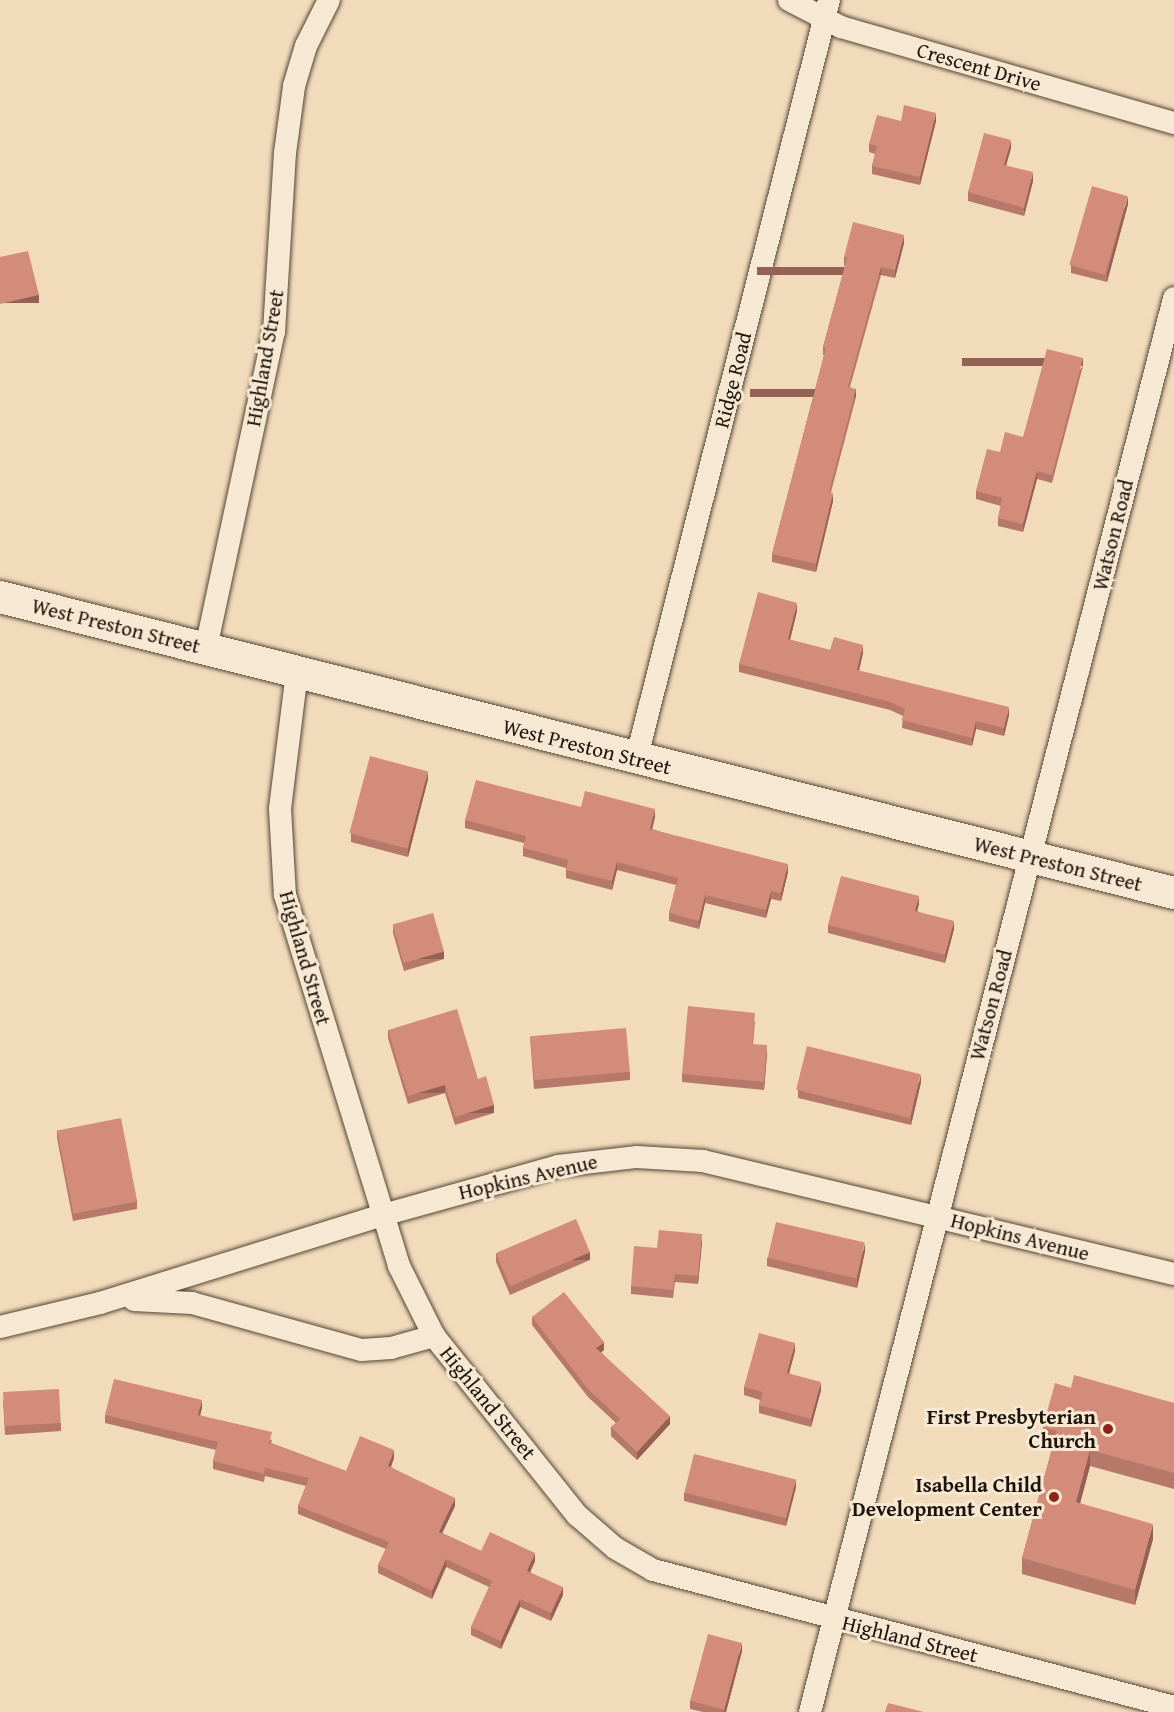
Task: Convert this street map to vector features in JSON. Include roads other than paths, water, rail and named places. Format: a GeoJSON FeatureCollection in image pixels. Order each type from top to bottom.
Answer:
{"type":"FeatureCollection","features":[{"type":"Feature","properties":{"kind":"street","name":"Highland Street"},"geometry":{"type":"LineString","coordinates":[[206,648],[274,333],[285,153],[294,86],[306,46],[329,0]]}},
{"type":"Feature","properties":{"kind":"street","name":"Crescent Drive"},"geometry":{"type":"LineString","coordinates":[[789,0],[827,10],[1174,123]]}},
{"type":"Feature","properties":{"kind":"street","name":"Ridge Road"},"geometry":{"type":"LineString","coordinates":[[636,760],[827,10]]}},
{"type":"Feature","properties":{"kind":"street","name":"Watson Road"},"geometry":{"type":"LineString","coordinates":[[810,1712],[935,1217],[1174,298]]}},
{"type":"Feature","properties":{"kind":"street","name":"West Preston Street"},"geometry":{"type":"LineString","coordinates":[[0,597],[636,760],[1174,892]]}},
{"type":"Feature","properties":{"kind":"street","name":"Highland Street"},"geometry":{"type":"LineString","coordinates":[[297,672],[281,788],[282,875],[299,947],[383,1215],[406,1283],[434,1336],[578,1515],[615,1548],[653,1570],[832,1619],[1174,1707]]}},
{"type":"Feature","properties":{"kind":"street","name":"Hopkins Avenue"},"geometry":{"type":"LineString","coordinates":[[0,1327],[100,1303],[383,1215],[558,1166],[637,1156],[704,1161],[1174,1274]]}},
{"type":"Feature","properties":{"kind":"street","name":"Hopkins Avenue"},"geometry":{"type":"LineString","coordinates":[[100,1303],[163,1299],[184,1302],[362,1350],[391,1348],[434,1336]]}},
{"type":"Feature","properties":{"kind":"place","name":"First Presbyterian Church"},"geometry":{"type":"Point","coordinates":[1108,1429]}},
{"type":"Feature","properties":{"kind":"place","name":"Isabella Child Development Center"},"geometry":{"type":"Point","coordinates":[1054,1497]}}]}
